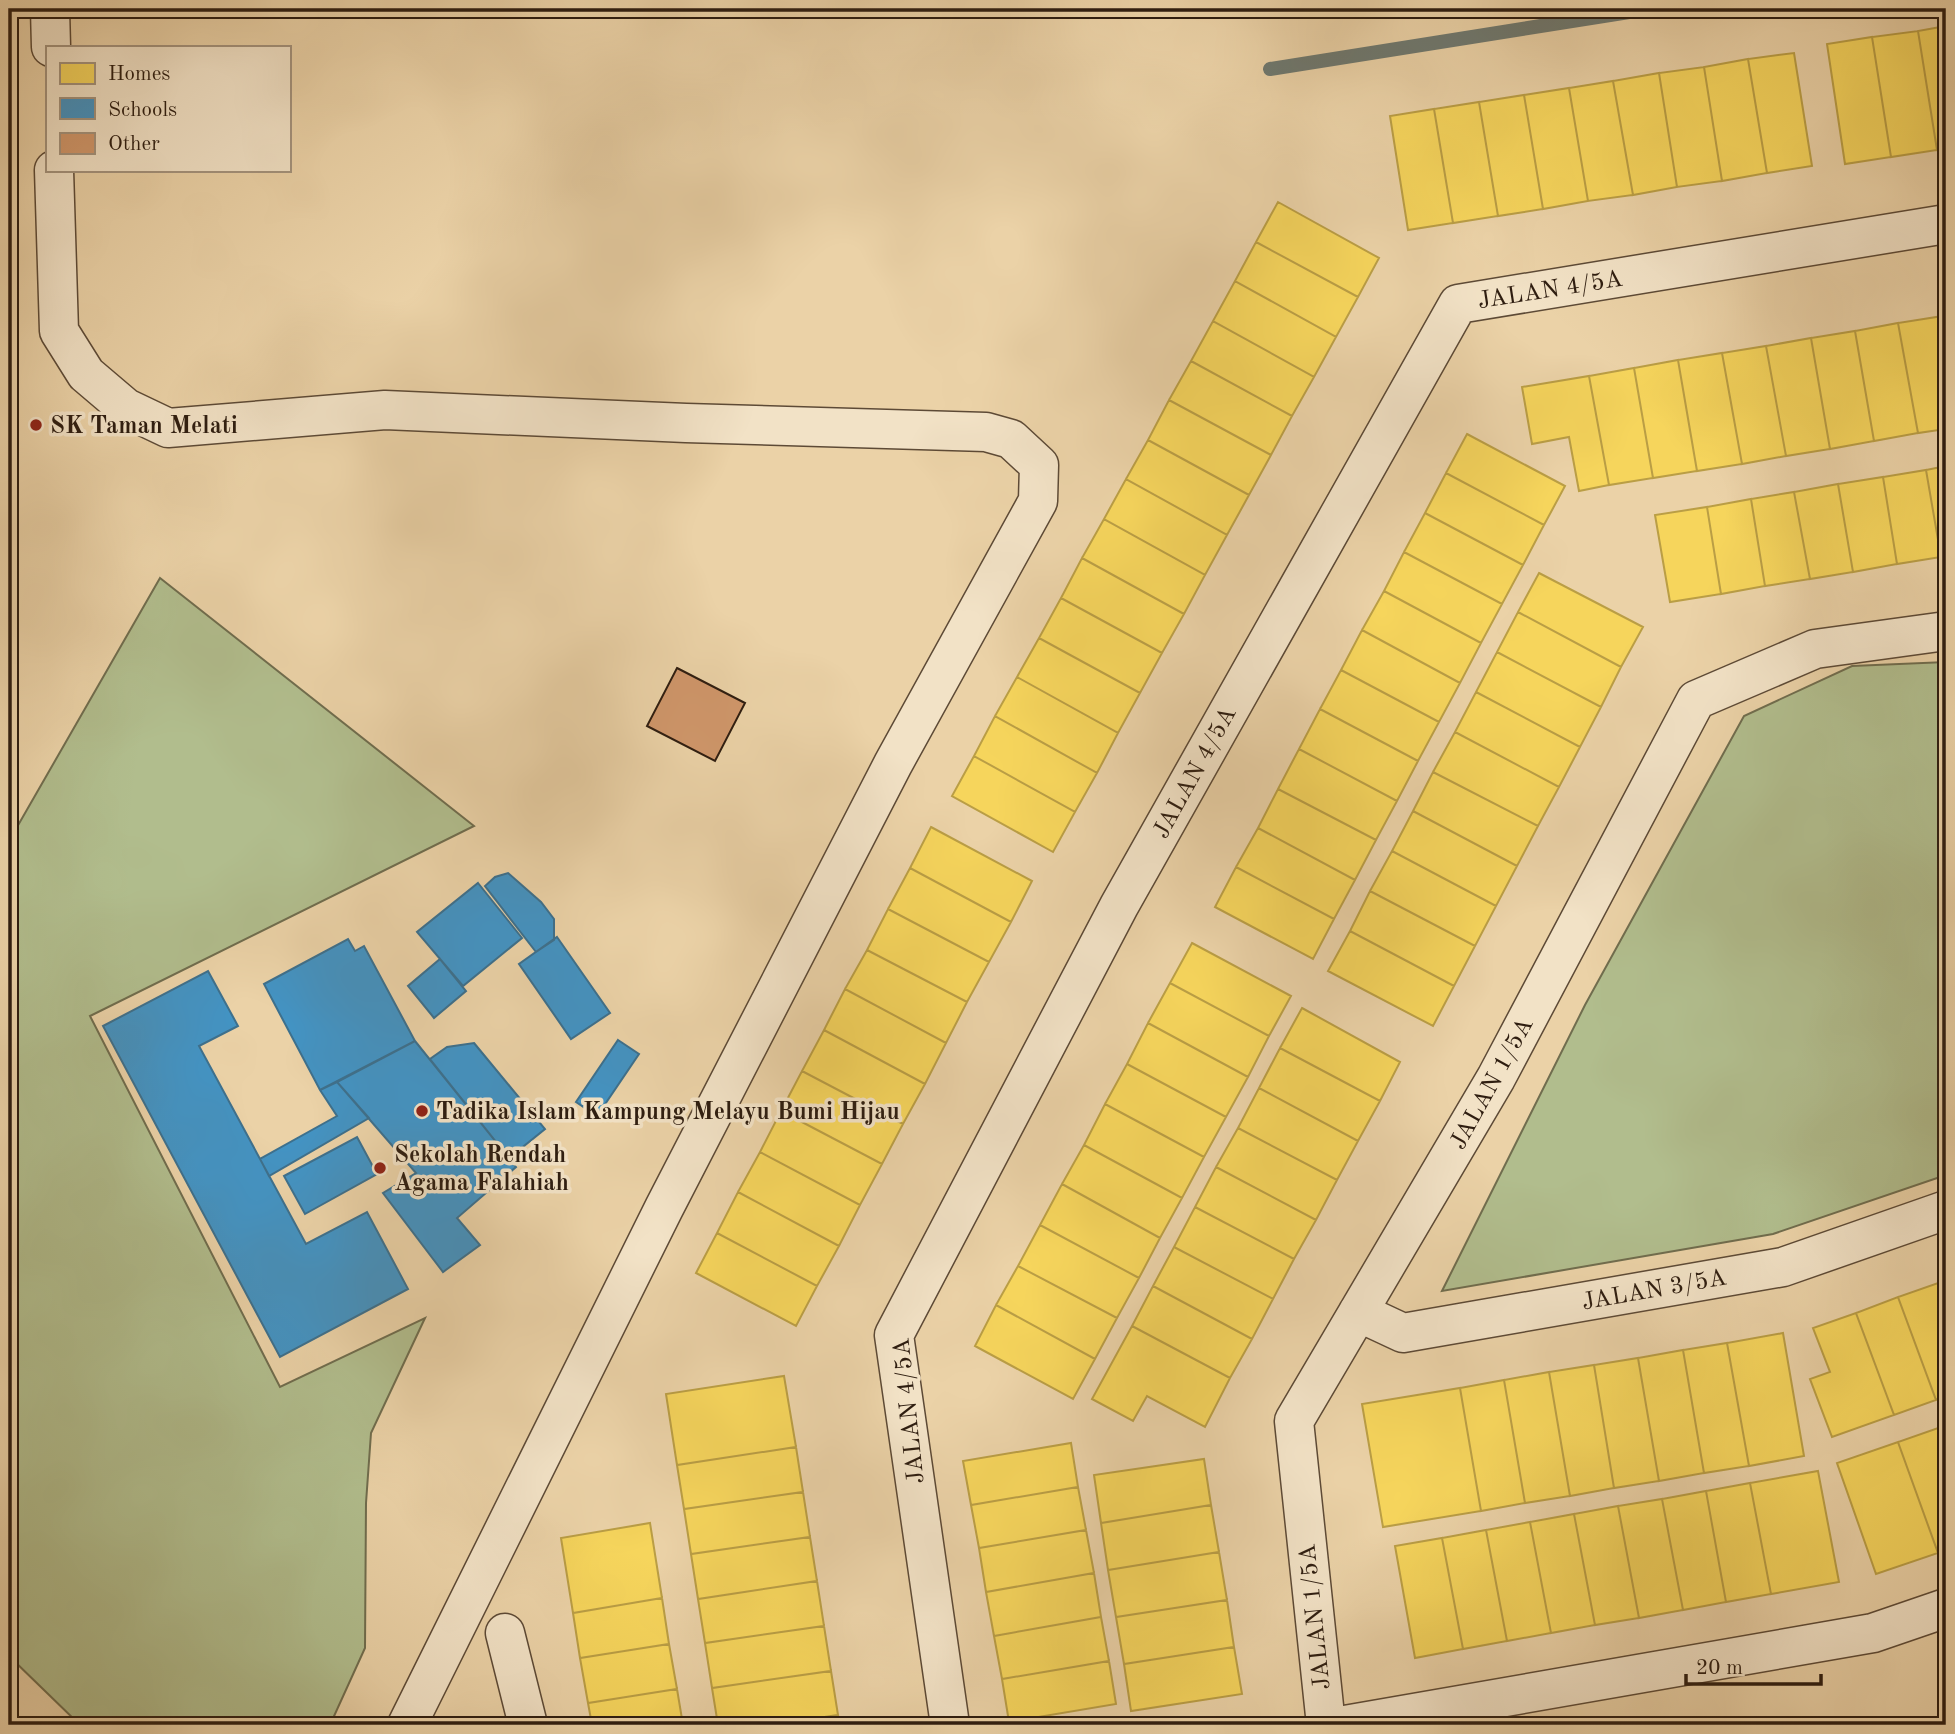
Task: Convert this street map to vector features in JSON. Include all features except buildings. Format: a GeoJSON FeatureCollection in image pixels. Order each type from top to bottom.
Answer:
{"type":"FeatureCollection","features":[{"type":"Feature","properties":{"kind":"street"},"geometry":{"type":"LineString","coordinates":[[50,9],[51,46]]}},
{"type":"Feature","properties":{"kind":"street"},"geometry":{"type":"LineString","coordinates":[[54,172],[59,331],[86,374],[126,408],[168,428],[385,410],[986,432],[1011,439],[1039,465],[1038,501],[880,788],[642,1251],[407,1725]]}},
{"type":"Feature","properties":{"kind":"street","name":"JALAN 4/5A"},"geometry":{"type":"LineString","coordinates":[[950,1725],[894,1335],[1119,906],[1458,304],[1946,223]]}},
{"type":"Feature","properties":{"kind":"street","name":"JALAN 1/5A"},"geometry":{"type":"LineString","coordinates":[[1326,1725],[1294,1421],[1496,1078],[1696,700],[1815,649],[1946,631]]}},
{"type":"Feature","properties":{"kind":"street","name":"JALAN 3/5A"},"geometry":{"type":"LineString","coordinates":[[1358,1312],[1403,1333],[1783,1267],[1946,1210]]}},
{"type":"Feature","properties":{"kind":"street"},"geometry":{"type":"LineString","coordinates":[[1345,1725],[1873,1633],[1946,1608]]}},
{"type":"Feature","properties":{"kind":"street"},"geometry":{"type":"LineString","coordinates":[[505,1633],[528,1725]]}},
{"type":"Feature","properties":{"kind":"green space"},"geometry":{"type":"Polygon","coordinates":[[[160,578],[474,826],[90,1016],[280,1387],[425,1318],[371,1433],[366,1503],[365,1648],[330,1725],[80,1725],[9,1656],[9,841],[160,578]]]}},
{"type":"Feature","properties":{"kind":"green space"},"geometry":{"type":"Polygon","coordinates":[[[1946,662],[1946,1175],[1773,1234],[1442,1291],[1585,1005],[1744,716],[1852,666],[1946,662]]]}},
{"type":"Feature","properties":{"kind":"waterway"},"geometry":{"type":"LineString","coordinates":[[1270,69],[1648,9]]}},
{"type":"Feature","properties":{"kind":"place","name":"SK Taman Melati"},"geometry":{"type":"Point","coordinates":[36,425]}},
{"type":"Feature","properties":{"kind":"place","name":"Tadika Islam Kampung Melayu Bumi Hijau"},"geometry":{"type":"Point","coordinates":[422,1111]}},
{"type":"Feature","properties":{"kind":"place","name":"Sekolah Rendah Agama Falahiah"},"geometry":{"type":"Point","coordinates":[380,1168]}}]}
